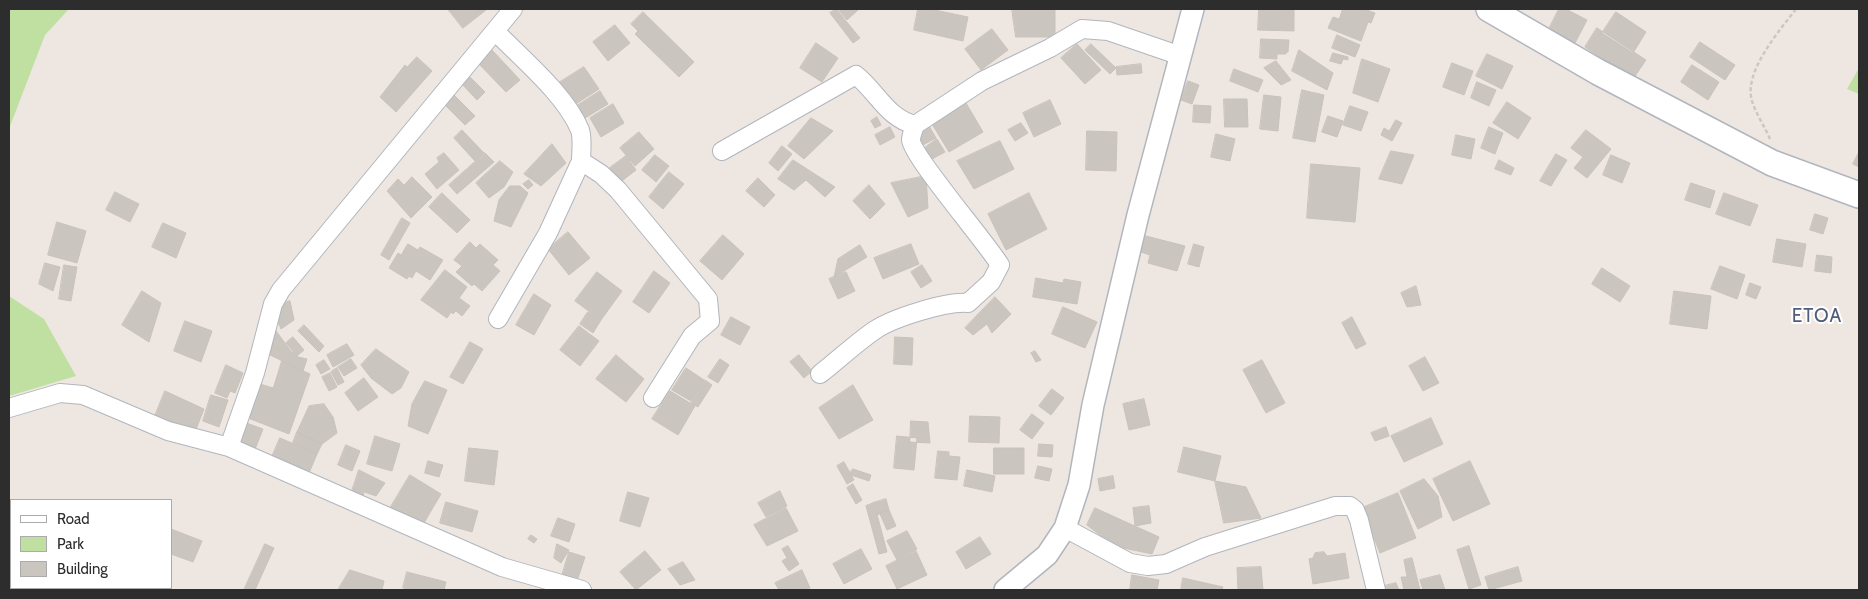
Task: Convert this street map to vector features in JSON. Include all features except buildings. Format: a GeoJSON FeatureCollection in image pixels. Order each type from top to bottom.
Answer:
{"type":"FeatureCollection","features":[{"type":"Feature","properties":{"kind":"main road"},"geometry":{"type":"LineString","coordinates":[[1489,9],[1598,72],[1772,163],[1859,195]]}},
{"type":"Feature","properties":{"kind":"street"},"geometry":{"type":"LineString","coordinates":[[229,447],[255,373],[273,304],[281,290],[512,9]]}},
{"type":"Feature","properties":{"kind":"street"},"geometry":{"type":"LineString","coordinates":[[1005,590],[1046,555],[1065,528],[1078,485],[1093,405],[1138,215],[1193,9]]}},
{"type":"Feature","properties":{"kind":"street"},"geometry":{"type":"LineString","coordinates":[[820,374],[877,329],[926,310],[955,302],[968,303],[991,282],[1000,265],[917,154],[911,141],[915,125],[982,81],[1082,30],[1108,31],[1181,56]]}},
{"type":"Feature","properties":{"kind":"street"},"geometry":{"type":"LineString","coordinates":[[495,31],[557,96],[571,115],[580,132],[581,161],[548,233],[498,318]]}},
{"type":"Feature","properties":{"kind":"street"},"geometry":{"type":"LineString","coordinates":[[722,152],[856,75],[867,84],[893,115],[901,121],[915,125]]}},
{"type":"Feature","properties":{"kind":"street"},"geometry":{"type":"LineString","coordinates":[[581,161],[601,174],[618,190],[708,300],[710,321],[692,336],[653,398]]}},
{"type":"Feature","properties":{"kind":"street"},"geometry":{"type":"LineString","coordinates":[[9,408],[60,393],[83,395],[168,431],[229,447],[502,567],[582,590]]}},
{"type":"Feature","properties":{"kind":"street"},"geometry":{"type":"LineString","coordinates":[[1065,528],[1130,563],[1148,566],[1166,564],[1205,547],[1335,506],[1350,506],[1355,510],[1359,520],[1376,590]]}},
{"type":"Feature","properties":{"kind":"path"},"geometry":{"type":"LineString","coordinates":[[1772,163],[1772,144],[1751,99],[1752,83],[1760,59],[1796,9]]}},
{"type":"Feature","properties":{"kind":"green space"},"geometry":{"type":"Polygon","coordinates":[[[9,9],[69,9],[45,35],[9,129],[9,9]]]}},
{"type":"Feature","properties":{"kind":"green space"},"geometry":{"type":"Polygon","coordinates":[[[1859,68],[1859,94],[1847,89],[1859,68]]]}},
{"type":"Feature","properties":{"kind":"green space"},"geometry":{"type":"Polygon","coordinates":[[[9,296],[44,319],[76,376],[9,396],[9,296]]]}},
{"type":"Feature","properties":{"kind":"district","name":"ETOA"},"geometry":{"type":"Point","coordinates":[1817,316]}}]}
